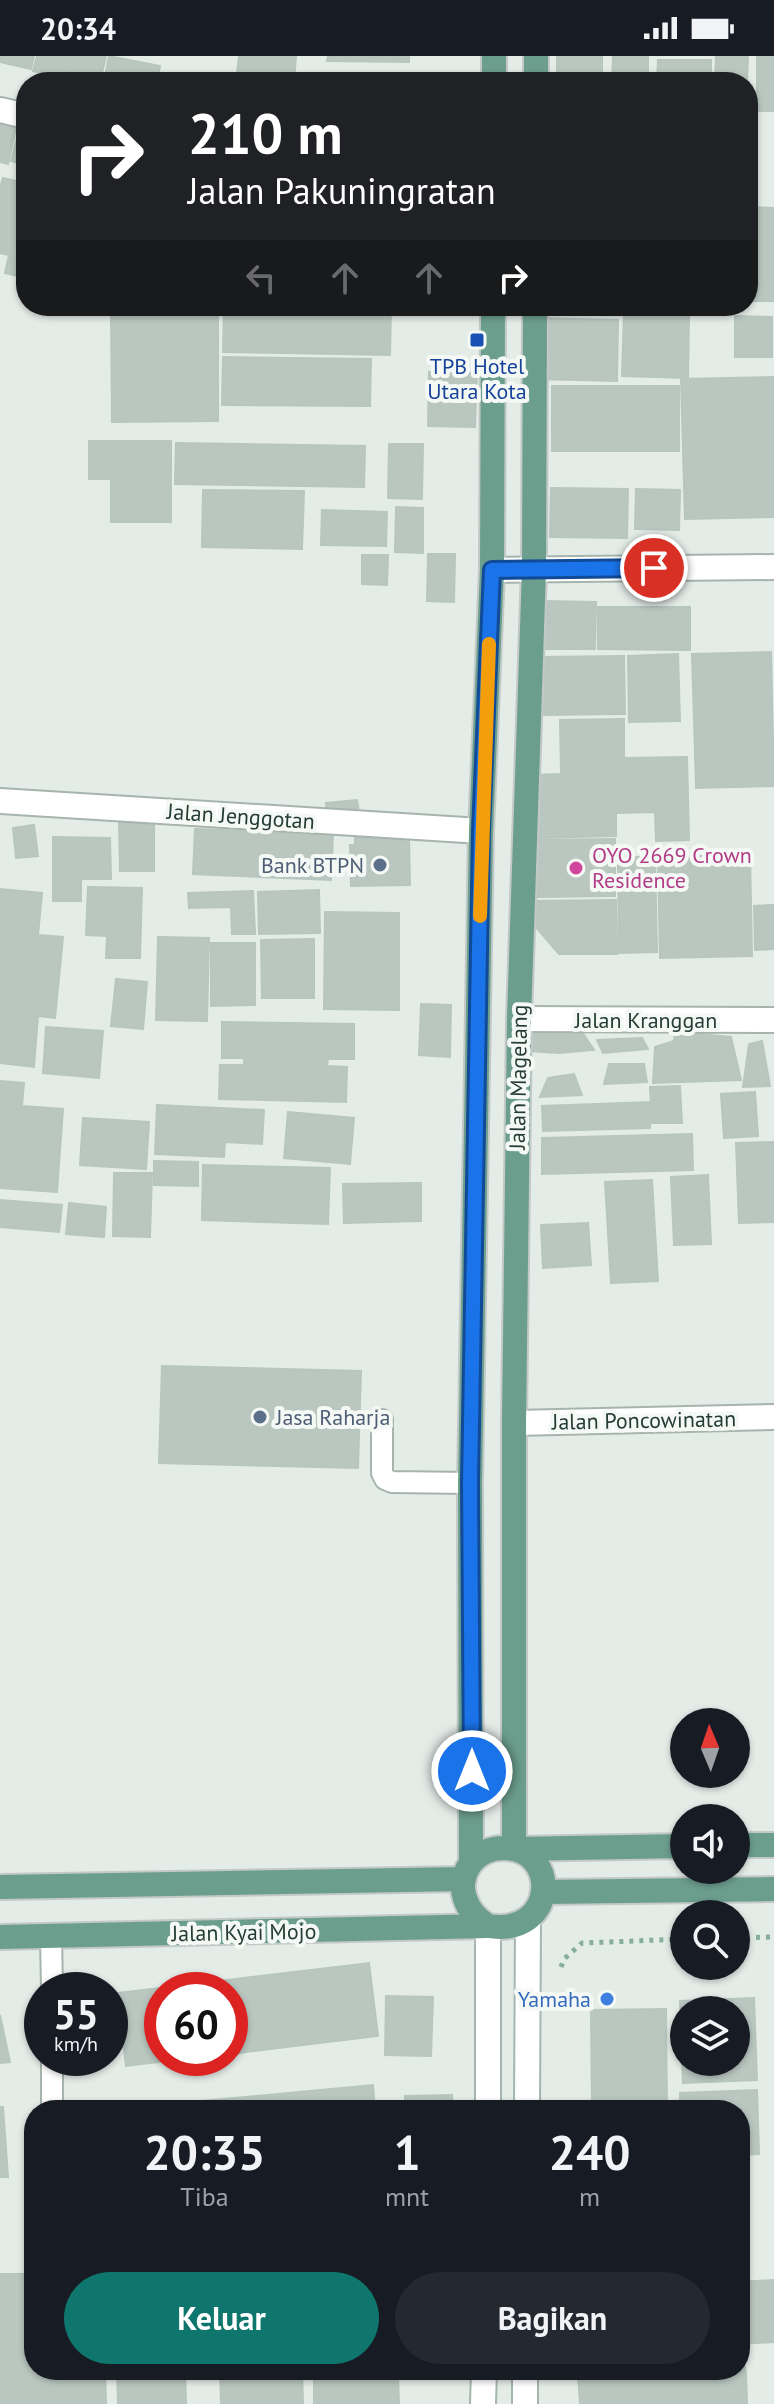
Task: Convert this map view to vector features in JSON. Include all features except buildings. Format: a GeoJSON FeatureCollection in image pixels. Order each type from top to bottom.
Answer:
{"type":"FeatureCollection","features":[{"type":"Feature","properties":{"kind":"main road","name":"Jalan Magelang"},"geometry":{"type":"LineString","coordinates":[[468,1871],[470,1483],[481,831],[492,570],[493,316]]}},
{"type":"Feature","properties":{"kind":"main road","name":"Jalan Magelang"},"geometry":{"type":"LineString","coordinates":[[514,1849],[514,1423],[519,1019],[534,569],[535,316]]}},
{"type":"Feature","properties":{"kind":"main road"},"geometry":{"type":"LineString","coordinates":[[750,1845],[774,1845]]}},
{"type":"Feature","properties":{"kind":"main road"},"geometry":{"type":"LineString","coordinates":[[514,1849],[531,1858],[539,1868],[544,1880],[540,1905],[528,1920],[508,1928],[488,1926],[471,1912],[465,1900],[468,1871],[484,1852],[495,1848],[670,1846]]}},
{"type":"Feature","properties":{"kind":"main road"},"geometry":{"type":"LineString","coordinates":[[0,1887],[468,1871]]}},
{"type":"Feature","properties":{"kind":"main road"},"geometry":{"type":"LineString","coordinates":[[544,1892],[774,1889]]}},
{"type":"Feature","properties":{"kind":"main road","name":"Jalan Kyai Mojo"},"geometry":{"type":"LineString","coordinates":[[0,1937],[488,1926]]}},
{"type":"Feature","properties":{"kind":"street"},"geometry":{"type":"LineString","coordinates":[[492,570],[774,567]]}},
{"type":"Feature","properties":{"kind":"street","name":"Jalan Jenggotan"},"geometry":{"type":"LineString","coordinates":[[0,801],[481,831]]}},
{"type":"Feature","properties":{"kind":"street","name":"Jalan Kranggan"},"geometry":{"type":"LineString","coordinates":[[519,1019],[774,1020]]}},
{"type":"Feature","properties":{"kind":"street","name":"Jalan Poncowinatan"},"geometry":{"type":"LineString","coordinates":[[514,1423],[774,1417]]}},
{"type":"Feature","properties":{"kind":"street"},"geometry":{"type":"LineString","coordinates":[[527,2100],[528,1920]]}},
{"type":"Feature","properties":{"kind":"street"},"geometry":{"type":"LineString","coordinates":[[488,1926],[488,2100]]}},
{"type":"Feature","properties":{"kind":"street"},"geometry":{"type":"LineString","coordinates":[[483,2404],[484,2380]]}},
{"type":"Feature","properties":{"kind":"street"},"geometry":{"type":"LineString","coordinates":[[525,2380],[525,2404]]}},
{"type":"Feature","properties":{"kind":"lane"},"geometry":{"type":"LineString","coordinates":[[382,1420],[382,1473],[385,1479],[392,1482],[470,1483]]}},
{"type":"Feature","properties":{"kind":"lane"},"geometry":{"type":"LineString","coordinates":[[51,1936],[52,1972]]}},
{"type":"Feature","properties":{"kind":"lane"},"geometry":{"type":"LineString","coordinates":[[52,2076],[52,2100]]}},
{"type":"Feature","properties":{"kind":"path"},"geometry":{"type":"LineString","coordinates":[[750,1938],[774,1937]]}},
{"type":"Feature","properties":{"kind":"path"},"geometry":{"type":"LineString","coordinates":[[559,1980],[564,1959],[582,1943],[670,1940]]}},
{"type":"Feature","properties":{"kind":"slow traffic"},"geometry":{"type":"LineString","coordinates":[[480,916],[489,644]]}},
{"type":"Feature","properties":{"kind":"place","name":"TPB Hotel Utara Kota"},"geometry":{"type":"Point","coordinates":[477,340]}},
{"type":"Feature","properties":{"kind":"place","name":"Bank BTPN"},"geometry":{"type":"Point","coordinates":[380,865]}},
{"type":"Feature","properties":{"kind":"place","name":"OYO 2669 Crown Residence"},"geometry":{"type":"Point","coordinates":[576,868]}},
{"type":"Feature","properties":{"kind":"place","name":"Jasa Raharja"},"geometry":{"type":"Point","coordinates":[260,1417]}},
{"type":"Feature","properties":{"kind":"place","name":"Yamaha"},"geometry":{"type":"Point","coordinates":[607,1999]}},
{"type":"Feature","properties":{"kind":"route"},"geometry":{"type":"LineString","coordinates":[[472,1771],[470,1483],[481,831],[492,570],[654,568]]}}]}
